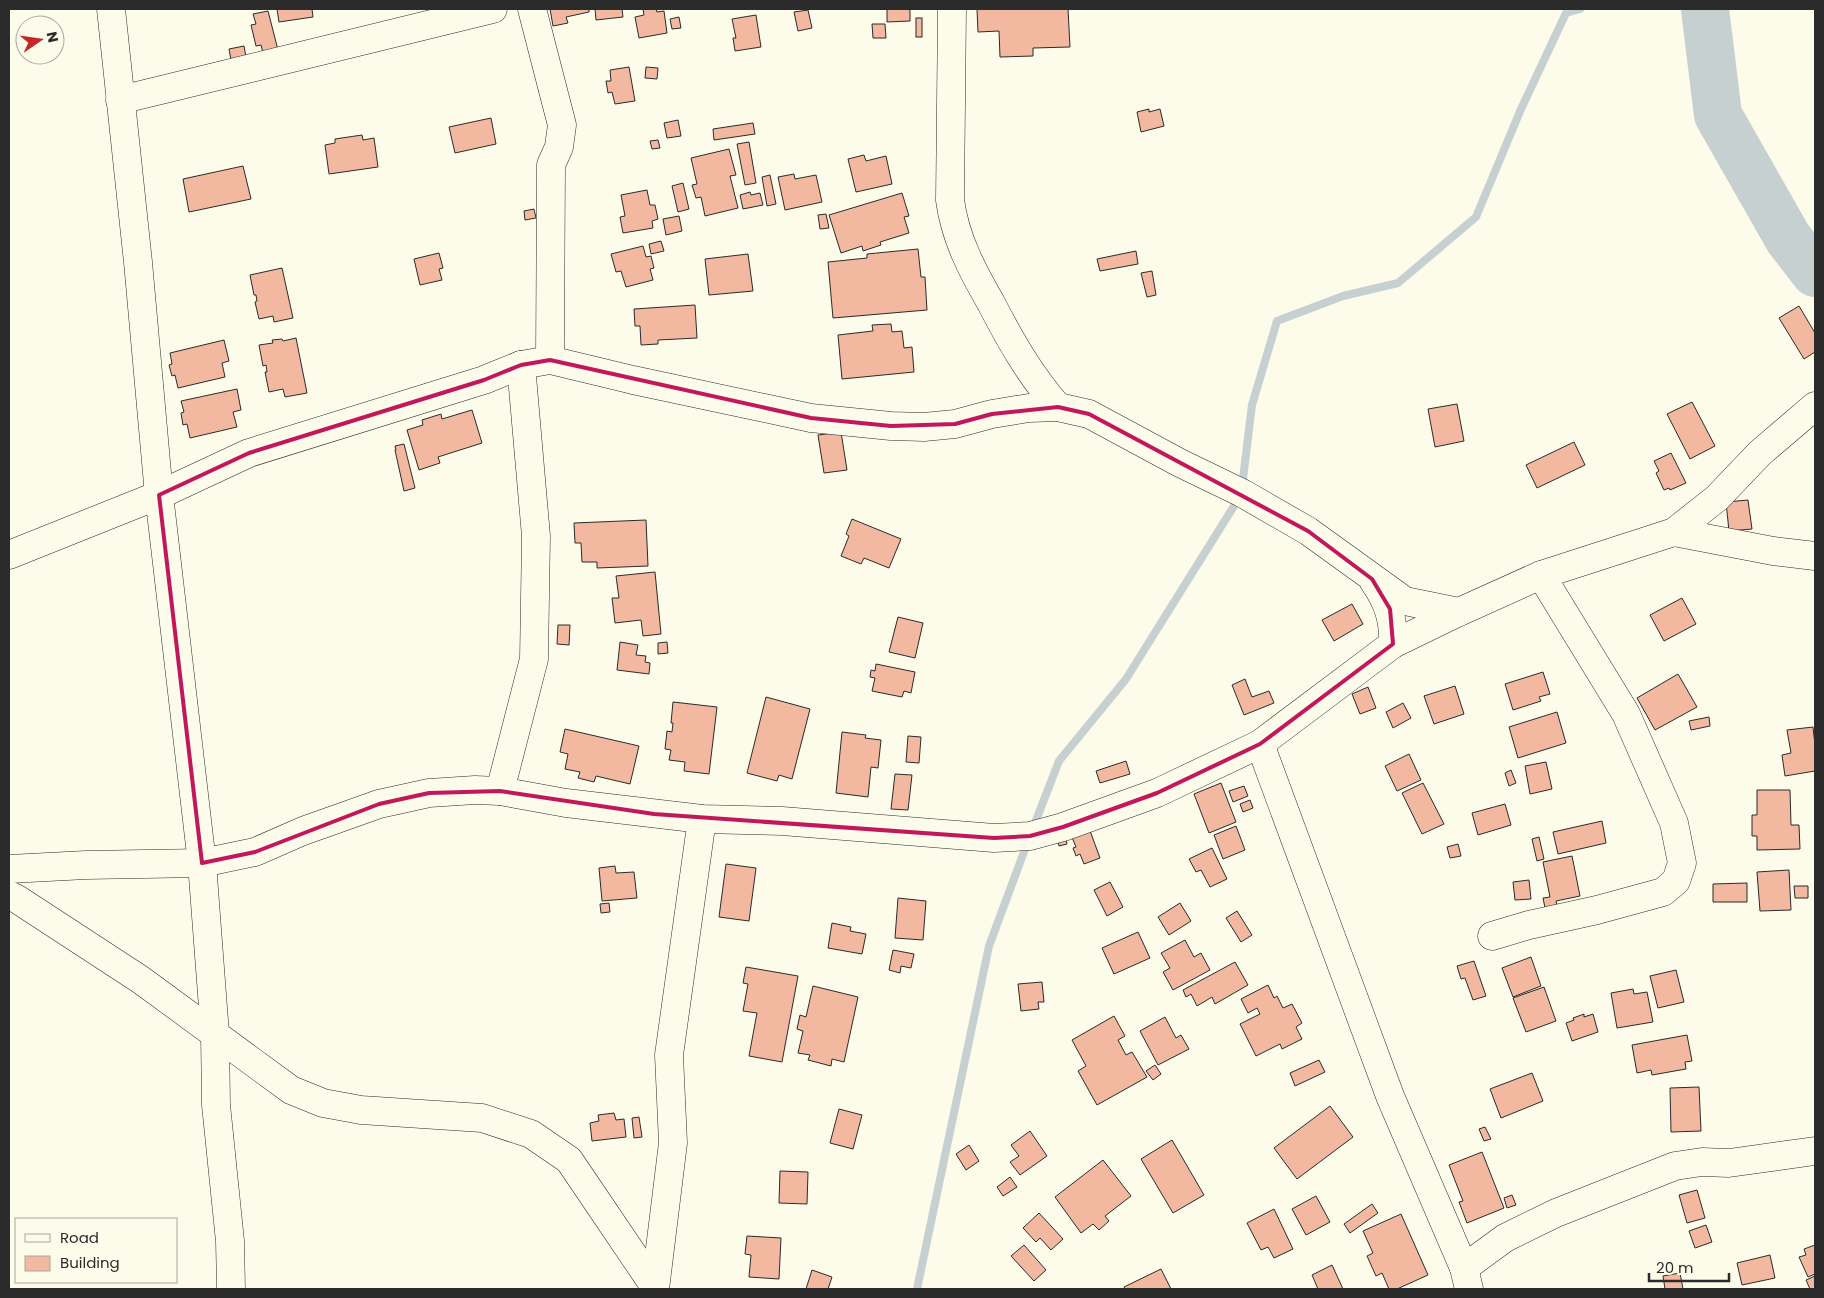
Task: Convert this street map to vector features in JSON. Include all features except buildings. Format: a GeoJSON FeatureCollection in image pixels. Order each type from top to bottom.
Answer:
{"type":"FeatureCollection","features":[{"type":"Feature","properties":{"kind":"street"},"geometry":{"type":"LineString","coordinates":[[110,9],[138,262],[159,495],[202,863],[215,1034],[216,1106],[230,1241],[231,1289]]}},
{"type":"Feature","properties":{"kind":"street"},"geometry":{"type":"LineString","coordinates":[[120,100],[494,9]]}},
{"type":"Feature","properties":{"kind":"street"},"geometry":{"type":"LineString","coordinates":[[532,9],[562,126],[559,148],[551,165],[550,360]]}},
{"type":"Feature","properties":{"kind":"street"},"geometry":{"type":"LineString","coordinates":[[952,9],[950,200],[953,220],[967,260],[1010,340],[1039,386],[1058,407]]}},
{"type":"Feature","properties":{"kind":"street"},"geometry":{"type":"LineString","coordinates":[[9,555],[159,495],[249,453],[484,380],[521,365],[550,360],[810,418],[891,426],[924,427],[955,424],[992,414],[1029,408],[1058,407],[1089,414],[1180,463],[1242,493],[1308,531],[1405,601],[1459,612]]}},
{"type":"Feature","properties":{"kind":"street"},"geometry":{"type":"LineString","coordinates":[[500,791],[534,659],[536,536],[521,365]]}},
{"type":"Feature","properties":{"kind":"street"},"geometry":{"type":"LineString","coordinates":[[9,870],[86,865],[202,863],[255,852],[379,804],[429,793],[475,790],[500,791],[566,803],[702,819],[782,821],[994,838],[1030,836],[1063,827],[1157,793],[1260,744],[1393,644],[1459,612],[1541,574],[1674,532],[1717,498],[1760,453],[1815,406]]}},
{"type":"Feature","properties":{"kind":"street"},"geometry":{"type":"LineString","coordinates":[[1674,532],[1773,551],[1815,556]]}},
{"type":"Feature","properties":{"kind":"street"},"geometry":{"type":"LineString","coordinates":[[1492,936],[1663,892],[1676,882],[1682,863],[1674,823],[1626,714],[1541,574]]}},
{"type":"Feature","properties":{"kind":"street"},"geometry":{"type":"LineString","coordinates":[[1372,579],[1383,594],[1390,609],[1394,627],[1393,644]]}},
{"type":"Feature","properties":{"kind":"street"},"geometry":{"type":"LineString","coordinates":[[1260,744],[1390,1096],[1467,1279],[1505,1238],[1539,1221],[1674,1166],[1702,1162],[1729,1163],[1815,1151]]}},
{"type":"Feature","properties":{"kind":"street"},"geometry":{"type":"LineString","coordinates":[[655,1288],[673,1143],[668,1055],[702,819]]}},
{"type":"Feature","properties":{"kind":"street"},"geometry":{"type":"LineString","coordinates":[[9,895],[17,898],[141,980],[291,1090],[324,1103],[361,1110],[482,1118],[531,1134],[569,1160],[655,1288]]}},
{"type":"Feature","properties":{"kind":"highlighted area"},"geometry":{"type":"Polygon","coordinates":[[[550,360],[811,418],[891,426],[955,424],[992,414],[1058,407],[1089,414],[1308,531],[1372,579],[1390,609],[1393,644],[1260,744],[1157,793],[1063,827],[1030,836],[994,838],[654,814],[500,791],[429,793],[379,804],[255,852],[202,863],[159,495],[249,453],[484,380],[521,365],[550,360]]]}},
{"type":"Feature","properties":{"kind":"waterway"},"geometry":{"type":"LineString","coordinates":[[1242,487],[1252,405],[1277,321],[1343,296],[1398,283],[1476,217],[1521,109],[1566,13],[1580,9]]}},
{"type":"Feature","properties":{"kind":"waterway"},"geometry":{"type":"LineString","coordinates":[[1705,9],[1718,115],[1788,238],[1815,273]]}},
{"type":"Feature","properties":{"kind":"waterway"},"geometry":{"type":"LineString","coordinates":[[1033,828],[1059,761],[1126,679],[1239,498]]}},
{"type":"Feature","properties":{"kind":"waterway"},"geometry":{"type":"LineString","coordinates":[[917,1289],[989,946],[1028,841]]}}]}
